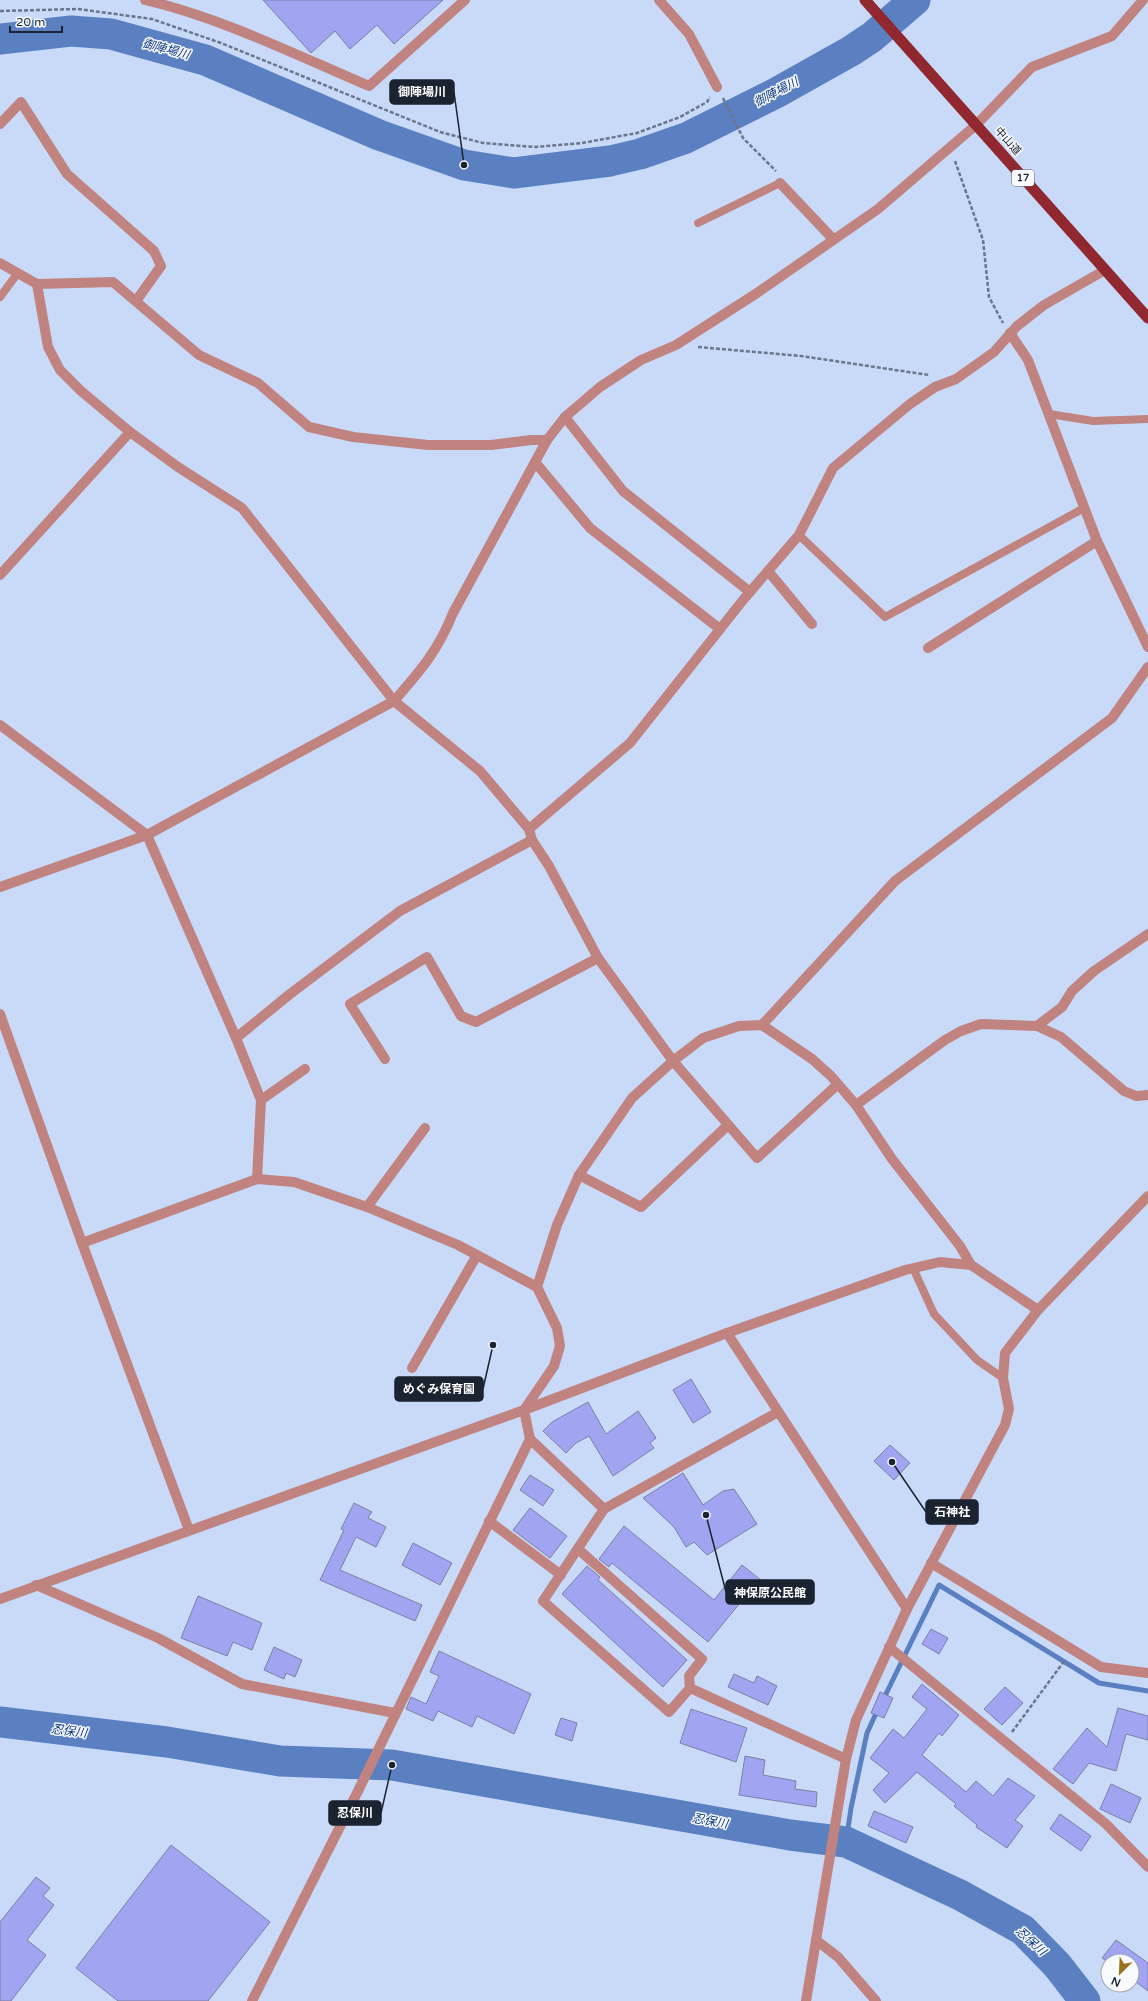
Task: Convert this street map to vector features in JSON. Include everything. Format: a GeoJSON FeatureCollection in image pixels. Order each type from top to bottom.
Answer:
{"type":"FeatureCollection","features":[{"type":"Feature","properties":{"kind":"highway","name":"中山道"},"geometry":{"type":"LineString","coordinates":[[865,0],[1148,318]]}},
{"type":"Feature","properties":{"kind":"street"},"geometry":{"type":"LineString","coordinates":[[145,0],[174,7],[234,29],[368,86],[465,0]]}},
{"type":"Feature","properties":{"kind":"street"},"geometry":{"type":"LineString","coordinates":[[659,0],[689,34],[717,87]]}},
{"type":"Feature","properties":{"kind":"street"},"geometry":{"type":"LineString","coordinates":[[0,887],[147,835],[394,701],[425,665],[443,639],[453,614],[535,462],[547,440],[564,417],[600,387],[641,360],[676,345],[757,293],[878,208],[976,125],[1032,67],[1112,36],[1143,0]]}},
{"type":"Feature","properties":{"kind":"street"},"geometry":{"type":"LineString","coordinates":[[0,124],[21,102],[67,174],[154,251],[161,266],[136,301]]}},
{"type":"Feature","properties":{"kind":"street"},"geometry":{"type":"LineString","coordinates":[[780,183],[833,239]]}},
{"type":"Feature","properties":{"kind":"street"},"geometry":{"type":"LineString","coordinates":[[0,263],[37,284],[113,282],[199,355],[258,383],[309,427],[353,437],[428,445],[491,445],[531,440],[547,440]]}},
{"type":"Feature","properties":{"kind":"street"},"geometry":{"type":"LineString","coordinates":[[530,829],[630,743],[750,592],[799,535],[833,468],[910,404],[935,387],[956,378],[994,352],[1017,326],[1044,305],[1105,270]]}},
{"type":"Feature","properties":{"kind":"street"},"geometry":{"type":"LineString","coordinates":[[37,284],[48,347],[60,370],[81,391],[130,432],[178,467],[242,508],[394,701],[480,771],[530,829],[532,840],[549,866],[598,958],[673,1060],[757,1158],[837,1085]]}},
{"type":"Feature","properties":{"kind":"street"},"geometry":{"type":"LineString","coordinates":[[1010,333],[1028,360],[1097,541],[1148,646]]}},
{"type":"Feature","properties":{"kind":"street"},"geometry":{"type":"LineString","coordinates":[[564,417],[623,491],[750,592]]}},
{"type":"Feature","properties":{"kind":"street"},"geometry":{"type":"LineString","coordinates":[[0,575],[130,432]]}},
{"type":"Feature","properties":{"kind":"street"},"geometry":{"type":"LineString","coordinates":[[535,462],[590,528],[720,629]]}},
{"type":"Feature","properties":{"kind":"street"},"geometry":{"type":"LineString","coordinates":[[928,648],[1097,541]]}},
{"type":"Feature","properties":{"kind":"street"},"geometry":{"type":"LineString","coordinates":[[768,571],[812,624]]}},
{"type":"Feature","properties":{"kind":"street"},"geometry":{"type":"LineString","coordinates":[[762,1025],[895,881],[1112,718],[1148,667]]}},
{"type":"Feature","properties":{"kind":"street"},"geometry":{"type":"LineString","coordinates":[[0,725],[147,835],[236,1038],[261,1100],[257,1179]]}},
{"type":"Feature","properties":{"kind":"street"},"geometry":{"type":"LineString","coordinates":[[236,1038],[290,994],[400,911],[532,840]]}},
{"type":"Feature","properties":{"kind":"street"},"geometry":{"type":"LineString","coordinates":[[1037,1026],[1062,1007],[1072,991],[1094,972],[1148,934]]}},
{"type":"Feature","properties":{"kind":"street"},"geometry":{"type":"LineString","coordinates":[[385,1058],[350,1004],[427,957],[461,1016],[476,1022],[598,958]]}},
{"type":"Feature","properties":{"kind":"street"},"geometry":{"type":"LineString","coordinates":[[0,1014],[82,1243],[189,1530]]}},
{"type":"Feature","properties":{"kind":"street"},"geometry":{"type":"LineString","coordinates":[[856,1105],[945,1040],[962,1030],[981,1024],[1037,1026],[1061,1037],[1124,1091],[1136,1096],[1148,1095]]}},
{"type":"Feature","properties":{"kind":"street"},"geometry":{"type":"LineString","coordinates":[[537,1287],[557,1225],[579,1175],[632,1098],[673,1060],[703,1038],[739,1026],[762,1025],[812,1059],[831,1076],[837,1085],[856,1105],[892,1159],[960,1246],[971,1265],[1038,1310]]}},
{"type":"Feature","properties":{"kind":"street"},"geometry":{"type":"LineString","coordinates":[[261,1100],[305,1069]]}},
{"type":"Feature","properties":{"kind":"street"},"geometry":{"type":"LineString","coordinates":[[579,1175],[641,1207],[728,1125]]}},
{"type":"Feature","properties":{"kind":"street"},"geometry":{"type":"LineString","coordinates":[[366,1207],[425,1128]]}},
{"type":"Feature","properties":{"kind":"street"},"geometry":{"type":"LineString","coordinates":[[82,1243],[257,1179],[294,1182],[366,1207],[458,1245],[537,1287],[557,1328],[560,1346],[554,1366],[524,1410],[530,1439],[604,1509]]}},
{"type":"Feature","properties":{"kind":"street"},"geometry":{"type":"LineString","coordinates":[[806,2001],[831,1860],[846,1759],[856,1720],[907,1609],[1005,1425],[1009,1409],[1003,1378],[1005,1353],[1038,1310],[1148,1196]]}},
{"type":"Feature","properties":{"kind":"street"},"geometry":{"type":"LineString","coordinates":[[412,1368],[477,1255]]}},
{"type":"Feature","properties":{"kind":"street"},"geometry":{"type":"LineString","coordinates":[[0,1598],[524,1410],[727,1333],[913,1268],[940,1262],[971,1265]]}},
{"type":"Feature","properties":{"kind":"street"},"geometry":{"type":"LineString","coordinates":[[727,1333],[907,1609]]}},
{"type":"Feature","properties":{"kind":"street"},"geometry":{"type":"LineString","coordinates":[[690,1688],[669,1712],[543,1602],[604,1509],[778,1412]]}},
{"type":"Feature","properties":{"kind":"street"},"geometry":{"type":"LineString","coordinates":[[252,2001],[359,1789],[382,1739],[530,1439]]}},
{"type":"Feature","properties":{"kind":"street"},"geometry":{"type":"LineString","coordinates":[[489,1521],[561,1575]]}},
{"type":"Feature","properties":{"kind":"street"},"geometry":{"type":"LineString","coordinates":[[578,1549],[702,1659],[688,1676],[690,1688]]}},
{"type":"Feature","properties":{"kind":"street"},"geometry":{"type":"LineString","coordinates":[[931,1563],[1101,1667],[1148,1673]]}},
{"type":"Feature","properties":{"kind":"street"},"geometry":{"type":"LineString","coordinates":[[36,1585],[158,1638],[242,1684],[395,1713]]}},
{"type":"Feature","properties":{"kind":"street"},"geometry":{"type":"LineString","coordinates":[[889,1647],[1106,1824],[1148,1867]]}},
{"type":"Feature","properties":{"kind":"street"},"geometry":{"type":"LineString","coordinates":[[690,1688],[846,1759]]}},
{"type":"Feature","properties":{"kind":"street"},"geometry":{"type":"LineString","coordinates":[[816,1940],[838,1957],[876,2001]]}},
{"type":"Feature","properties":{"kind":"lane"},"geometry":{"type":"LineString","coordinates":[[698,223],[780,183]]}},
{"type":"Feature","properties":{"kind":"lane"},"geometry":{"type":"LineString","coordinates":[[0,297],[17,274]]}},
{"type":"Feature","properties":{"kind":"lane"},"geometry":{"type":"LineString","coordinates":[[1049,414],[1093,421],[1148,419]]}},
{"type":"Feature","properties":{"kind":"lane"},"geometry":{"type":"LineString","coordinates":[[799,535],[885,617],[1084,508]]}},
{"type":"Feature","properties":{"kind":"lane"},"geometry":{"type":"LineString","coordinates":[[913,1268],[934,1314],[978,1360],[1003,1378]]}},
{"type":"Feature","properties":{"kind":"path"},"geometry":{"type":"LineString","coordinates":[[0,11],[31,9]]}},
{"type":"Feature","properties":{"kind":"path"},"geometry":{"type":"LineString","coordinates":[[723,98],[744,138],[781,176],[780,183]]}},
{"type":"Feature","properties":{"kind":"path"},"geometry":{"type":"LineString","coordinates":[[949,148],[983,240],[989,297],[1001,321],[1010,333]]}},
{"type":"Feature","properties":{"kind":"path"},"geometry":{"type":"LineString","coordinates":[[676,345],[801,356],[932,375]]}},
{"type":"Feature","properties":{"kind":"path"},"geometry":{"type":"LineString","coordinates":[[1005,1742],[1063,1664]]}},
{"type":"Feature","properties":{"kind":"building"},"geometry":{"type":"Polygon","coordinates":[[[263,0],[443,0],[394,44],[377,25],[350,49],[335,31],[311,53],[263,0]]]}},
{"type":"Feature","properties":{"kind":"building"},"geometry":{"type":"Polygon","coordinates":[[[691,1379],[711,1412],[693,1423],[673,1390],[691,1379]]]}},
{"type":"Feature","properties":{"kind":"building"},"geometry":{"type":"Polygon","coordinates":[[[588,1402],[606,1434],[638,1411],[656,1438],[650,1443],[654,1448],[613,1476],[589,1436],[576,1443],[566,1453],[543,1431],[552,1422],[588,1402]]]}},
{"type":"Feature","properties":{"kind":"building"},"geometry":{"type":"Polygon","coordinates":[[[890,1445],[910,1463],[894,1480],[874,1461],[890,1445]]]}},
{"type":"Feature","properties":{"kind":"building"},"geometry":{"type":"Polygon","coordinates":[[[683,1473],[703,1505],[723,1491],[734,1489],[757,1524],[707,1555],[694,1542],[686,1547],[674,1527],[643,1498],[683,1473]]]}},
{"type":"Feature","properties":{"kind":"building"},"geometry":{"type":"Polygon","coordinates":[[[530,1475],[554,1490],[543,1506],[520,1490],[530,1475]]]}},
{"type":"Feature","properties":{"kind":"building"},"geometry":{"type":"Polygon","coordinates":[[[354,1503],[372,1512],[368,1518],[386,1527],[376,1547],[356,1537],[340,1570],[422,1605],[415,1621],[320,1580],[344,1530],[341,1529],[354,1503]]]}},
{"type":"Feature","properties":{"kind":"building"},"geometry":{"type":"Polygon","coordinates":[[[530,1508],[567,1536],[550,1558],[513,1530],[530,1508]]]}},
{"type":"Feature","properties":{"kind":"building"},"geometry":{"type":"Polygon","coordinates":[[[624,1526],[714,1600],[742,1565],[766,1584],[751,1603],[744,1598],[708,1642],[612,1563],[609,1567],[599,1559],[624,1526]]]}},
{"type":"Feature","properties":{"kind":"building"},"geometry":{"type":"Polygon","coordinates":[[[413,1543],[452,1563],[440,1585],[402,1565],[413,1543]]]}},
{"type":"Feature","properties":{"kind":"building"},"geometry":{"type":"Polygon","coordinates":[[[587,1566],[600,1577],[598,1580],[687,1660],[663,1687],[562,1594],[587,1566]]]}},
{"type":"Feature","properties":{"kind":"building"},"geometry":{"type":"Polygon","coordinates":[[[198,1596],[262,1623],[252,1650],[233,1642],[227,1656],[181,1638],[198,1596]]]}},
{"type":"Feature","properties":{"kind":"building"},"geometry":{"type":"Polygon","coordinates":[[[931,1629],[948,1638],[939,1654],[922,1644],[931,1629]]]}},
{"type":"Feature","properties":{"kind":"building"},"geometry":{"type":"Polygon","coordinates":[[[274,1647],[302,1660],[295,1677],[286,1673],[284,1679],[264,1670],[274,1647]]]}},
{"type":"Feature","properties":{"kind":"building"},"geometry":{"type":"Polygon","coordinates":[[[439,1651],[531,1694],[514,1734],[477,1716],[472,1727],[438,1711],[433,1721],[406,1709],[411,1697],[426,1704],[439,1676],[430,1672],[439,1651]]]}},
{"type":"Feature","properties":{"kind":"building"},"geometry":{"type":"Polygon","coordinates":[[[734,1674],[754,1683],[757,1676],[777,1686],[768,1705],[728,1687],[734,1674]]]}},
{"type":"Feature","properties":{"kind":"building"},"geometry":{"type":"Polygon","coordinates":[[[922,1684],[959,1715],[942,1736],[939,1733],[922,1755],[966,1792],[976,1781],[993,1796],[1008,1778],[1035,1796],[1015,1820],[1023,1826],[1007,1848],[976,1827],[977,1825],[954,1806],[956,1804],[917,1772],[885,1803],[873,1790],[889,1773],[870,1758],[893,1729],[904,1738],[927,1709],[912,1697],[922,1684]]]}},
{"type":"Feature","properties":{"kind":"building"},"geometry":{"type":"Polygon","coordinates":[[[1005,1687],[1023,1703],[1002,1725],[984,1709],[1005,1687]]]}},
{"type":"Feature","properties":{"kind":"building"},"geometry":{"type":"Polygon","coordinates":[[[880,1692],[893,1698],[884,1718],[871,1713],[880,1692]]]}},
{"type":"Feature","properties":{"kind":"building"},"geometry":{"type":"Polygon","coordinates":[[[1118,1708],[1148,1716],[1148,1740],[1126,1734],[1116,1771],[1089,1763],[1073,1784],[1053,1769],[1087,1728],[1107,1747],[1118,1708]]]}},
{"type":"Feature","properties":{"kind":"building"},"geometry":{"type":"Polygon","coordinates":[[[691,1709],[747,1728],[736,1762],[680,1743],[691,1709]]]}},
{"type":"Feature","properties":{"kind":"building"},"geometry":{"type":"Polygon","coordinates":[[[561,1718],[577,1723],[572,1741],[555,1735],[561,1718]]]}},
{"type":"Feature","properties":{"kind":"building"},"geometry":{"type":"Polygon","coordinates":[[[745,1756],[765,1760],[763,1775],[796,1781],[795,1789],[817,1792],[816,1807],[739,1795],[745,1756]]]}},
{"type":"Feature","properties":{"kind":"building"},"geometry":{"type":"Polygon","coordinates":[[[1111,1784],[1141,1798],[1130,1823],[1100,1809],[1111,1784]]]}},
{"type":"Feature","properties":{"kind":"building"},"geometry":{"type":"Polygon","coordinates":[[[874,1811],[913,1827],[906,1843],[868,1826],[874,1811]]]}},
{"type":"Feature","properties":{"kind":"building"},"geometry":{"type":"Polygon","coordinates":[[[1060,1814],[1091,1836],[1081,1851],[1050,1829],[1060,1814]]]}},
{"type":"Feature","properties":{"kind":"building"},"geometry":{"type":"Polygon","coordinates":[[[171,1845],[270,1922],[208,2001],[118,2001],[76,1968],[171,1845]]]}},
{"type":"Feature","properties":{"kind":"building"},"geometry":{"type":"Polygon","coordinates":[[[36,1877],[50,1888],[43,1896],[54,1905],[27,1940],[46,1955],[11,2001],[0,2001],[0,1922],[36,1877]]]}},
{"type":"Feature","properties":{"kind":"building"},"geometry":{"type":"Polygon","coordinates":[[[1116,1940],[1134,1953],[1106,1953],[1116,1940]]]}},
{"type":"Feature","properties":{"kind":"building"},"geometry":{"type":"Polygon","coordinates":[[[1140,1957],[1148,1963],[1148,1991],[1140,1985],[1140,1957]]]}},
{"type":"Feature","properties":{"kind":"waterway","name":"御陣場川"},"geometry":{"type":"LineString","coordinates":[[0,39],[71,31],[111,34],[205,60],[379,135],[464,165],[514,173],[610,161],[640,154],[686,138],[776,93],[851,51],[872,37],[915,0]]}},
{"type":"Feature","properties":{"kind":"waterway"},"geometry":{"type":"LineString","coordinates":[[883,1700],[939,1585],[1099,1683],[1148,1691]]}},
{"type":"Feature","properties":{"kind":"waterway"},"geometry":{"type":"LineString","coordinates":[[846,1842],[851,1808],[867,1733],[878,1709]]}},
{"type":"Feature","properties":{"kind":"waterway","name":"忍保川"},"geometry":{"type":"LineString","coordinates":[[0,1722],[167,1742],[280,1761],[392,1765],[790,1835],[846,1842],[960,1895],[1023,1930],[1057,1965],[1085,2001]]}},
{"type":"Feature","properties":{"kind":"place","name":"御陣場川"},"geometry":{"type":"Point","coordinates":[464,165]}},
{"type":"Feature","properties":{"kind":"place","name":"めぐみ保育園"},"geometry":{"type":"Point","coordinates":[493,1345]}},
{"type":"Feature","properties":{"kind":"place","name":"石神社"},"geometry":{"type":"Point","coordinates":[892,1462]}},
{"type":"Feature","properties":{"kind":"place","name":"神保原公民館"},"geometry":{"type":"Point","coordinates":[706,1515]}},
{"type":"Feature","properties":{"kind":"place","name":"忍保川"},"geometry":{"type":"Point","coordinates":[392,1765]}}]}
